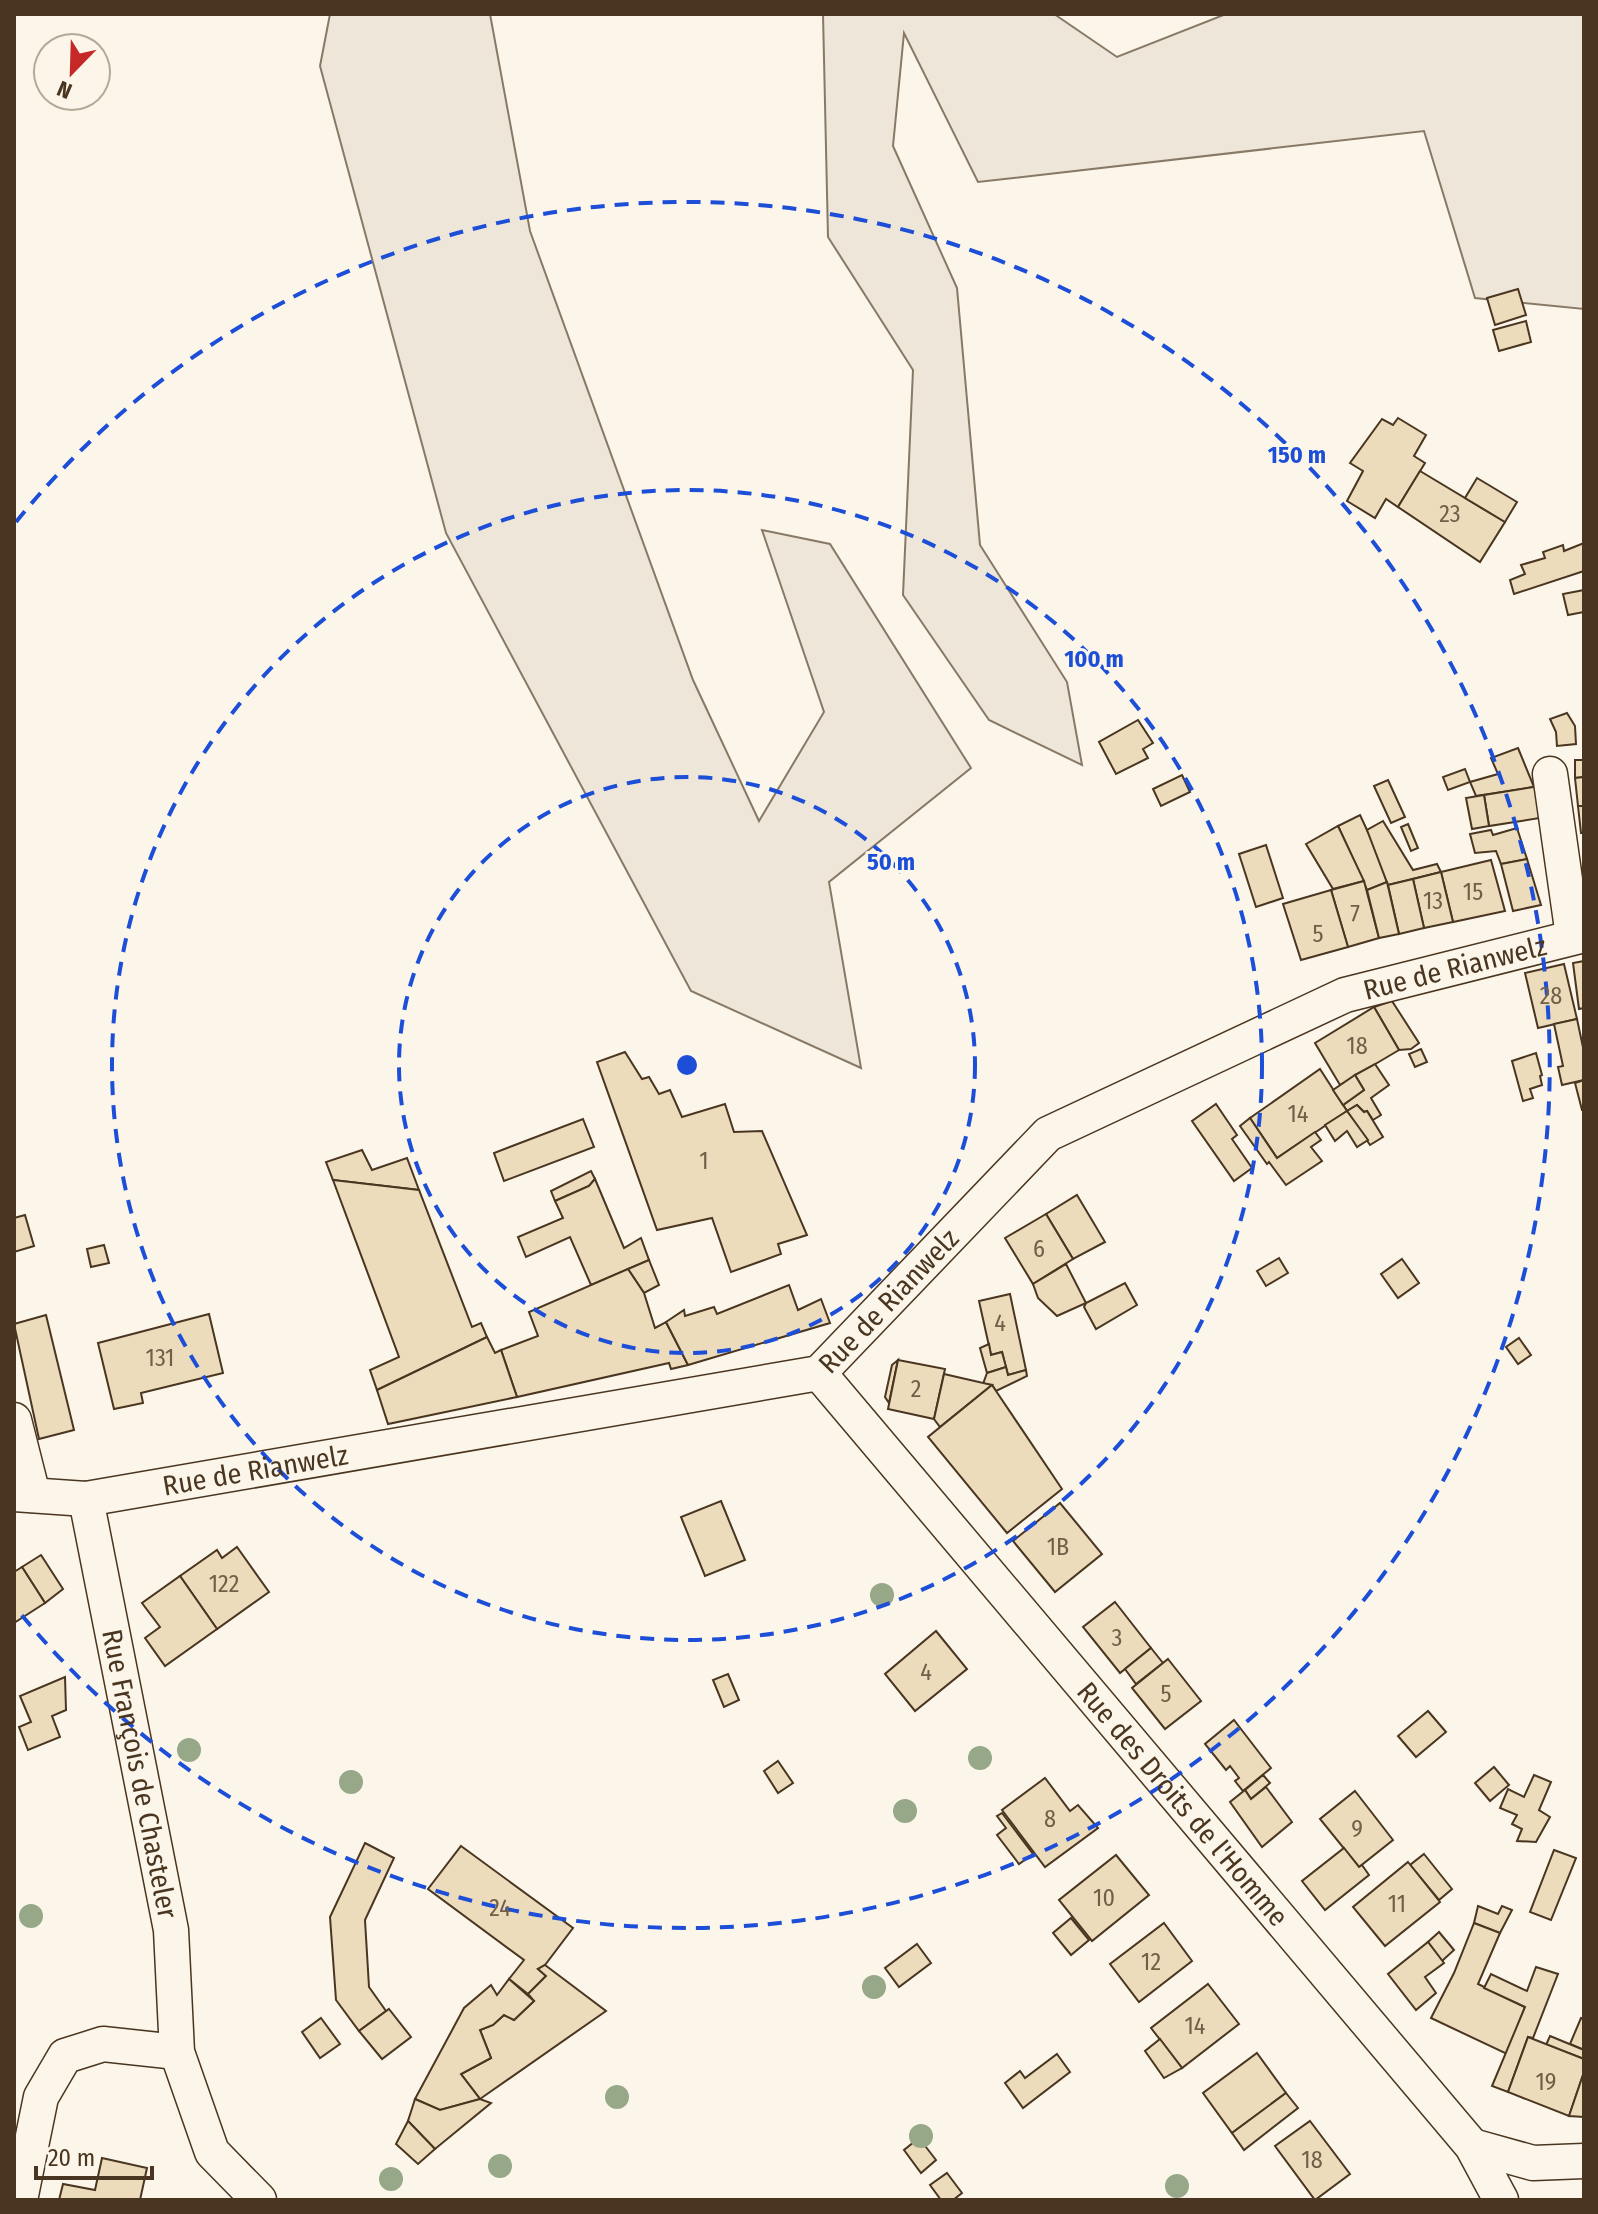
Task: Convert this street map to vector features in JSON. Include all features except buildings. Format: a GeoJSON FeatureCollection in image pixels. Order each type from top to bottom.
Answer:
{"type":"FeatureCollection","features":[{"type":"Feature","properties":{"kind":"street","name":"Rue de Rianwelz"},"geometry":{"type":"LineString","coordinates":[[23,1495],[86,1499],[819,1373],[1048,1134],[1345,995],[1579,936],[1550,774]]}},
{"type":"Feature","properties":{"kind":"street","name":"Rue des Droits de l'Homme"},"geometry":{"type":"LineString","coordinates":[[819,1373],[1472,2146],[1501,2200]]}},
{"type":"Feature","properties":{"kind":"street"},"geometry":{"type":"LineString","coordinates":[[14,1420],[23,1495]]}},
{"type":"Feature","properties":{"kind":"street","name":"Rue François de Chasteler"},"geometry":{"type":"LineString","coordinates":[[86,1499],[171,1930],[177,2052],[212,2152],[259,2200]]}},
{"type":"Feature","properties":{"kind":"street"},"geometry":{"type":"LineString","coordinates":[[20,2200],[41,2097],[65,2056],[103,2044],[177,2052]]}},
{"type":"Feature","properties":{"kind":"street"},"geometry":{"type":"LineString","coordinates":[[1472,2146],[1533,2163],[1584,2161]]}},
{"type":"Feature","properties":{"kind":"shaded area"},"geometry":{"type":"Polygon","coordinates":[[[330,14],[490,14],[530,231],[693,680],[759,821],[824,712],[762,530],[830,544],[971,768],[829,882],[861,1068],[691,991],[446,533],[320,66],[330,14]]]}},
{"type":"Feature","properties":{"kind":"shaded area"},"geometry":{"type":"Polygon","coordinates":[[[823,14],[1054,14],[1117,57],[1226,14],[1584,14],[1584,309],[1475,298],[1424,131],[978,182],[904,33],[893,146],[957,288],[980,545],[1067,682],[1082,765],[989,720],[903,595],[913,370],[828,237],[823,14]]]}}]}
